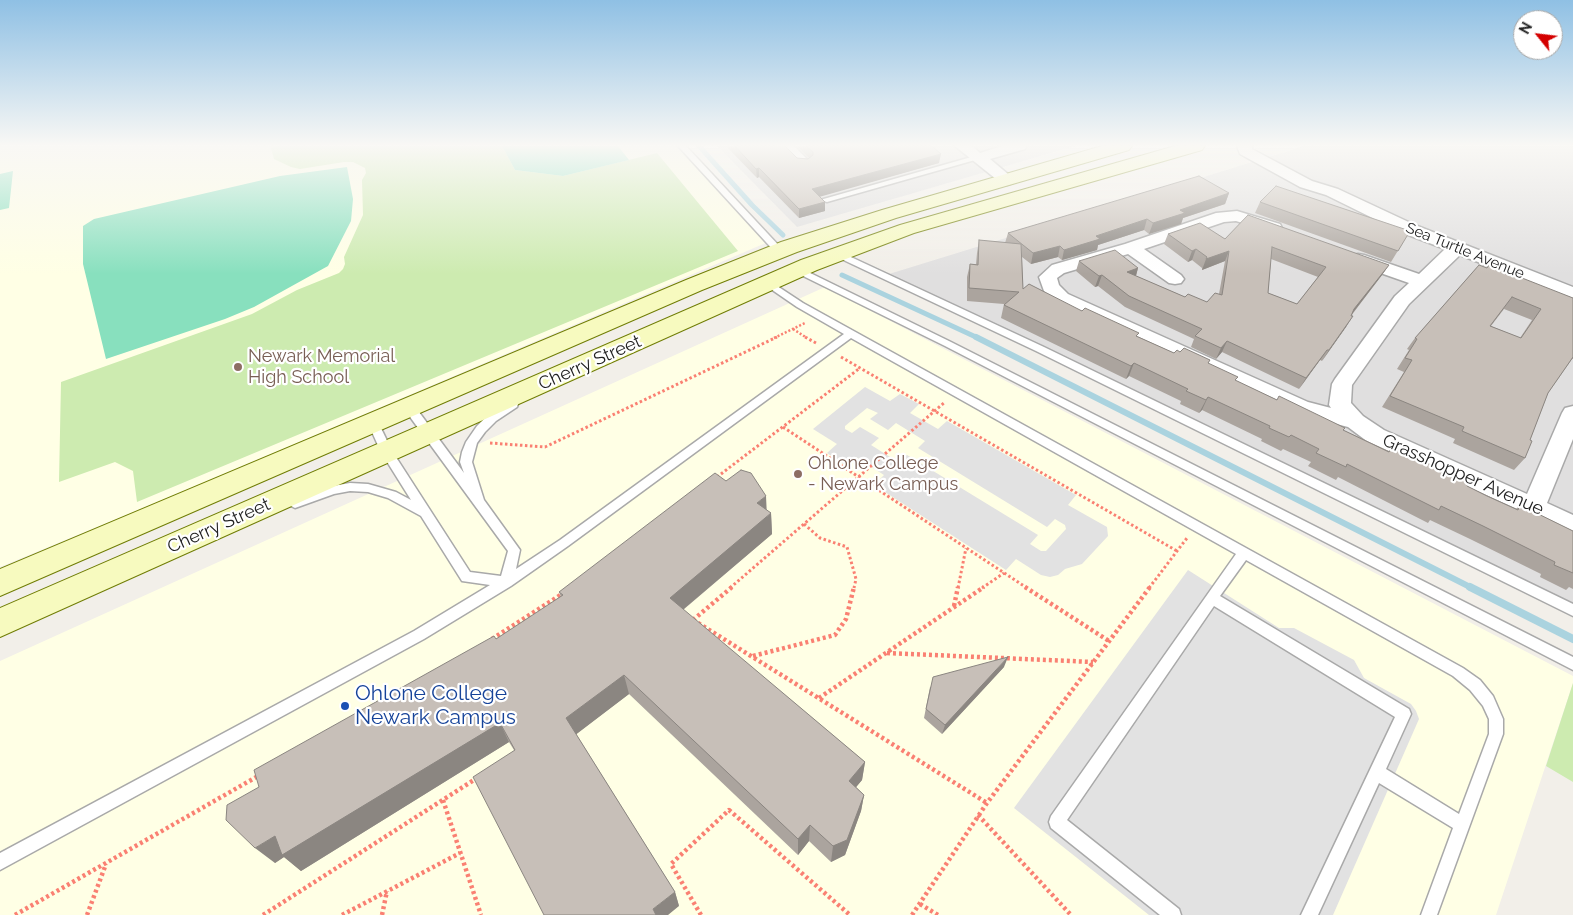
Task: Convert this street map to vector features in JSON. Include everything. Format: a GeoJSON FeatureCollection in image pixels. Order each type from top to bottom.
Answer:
{"type":"FeatureCollection","features":[{"type":"Feature","properties":{"kind":"main road","name":"Cherry Street"},"geometry":{"type":"LineString","coordinates":[[0,583],[694,285],[838,230],[978,189]]}},
{"type":"Feature","properties":{"kind":"main road"},"geometry":{"type":"LineString","coordinates":[[907,229],[908,220],[913,217],[991,194],[997,189]]}},
{"type":"Feature","properties":{"kind":"main road","name":"Cherry Street"},"geometry":{"type":"LineString","coordinates":[[0,623],[798,270],[907,229],[1047,189]]}},
{"type":"Feature","properties":{"kind":"street","name":"Sea Turtle Avenue"},"geometry":{"type":"LineString","coordinates":[[1321,189],[1332,192],[1375,214],[1456,248],[1573,294]]}},
{"type":"Feature","properties":{"kind":"street","name":"Sea Turtle Avenue"},"geometry":{"type":"LineString","coordinates":[[1328,189],[1332,192]]}},
{"type":"Feature","properties":{"kind":"street"},"geometry":{"type":"LineString","coordinates":[[1289,233],[1237,216],[1222,217],[1131,248],[1058,269],[1048,277],[1050,287],[1061,298],[1302,408],[1355,421]]}},
{"type":"Feature","properties":{"kind":"street"},"geometry":{"type":"LineString","coordinates":[[1131,248],[1175,279]]}},
{"type":"Feature","properties":{"kind":"street"},"geometry":{"type":"LineString","coordinates":[[1355,421],[1340,405],[1342,384],[1402,300],[1456,248]]}},
{"type":"Feature","properties":{"kind":"street"},"geometry":{"type":"LineString","coordinates":[[1345,254],[1420,281]]}},
{"type":"Feature","properties":{"kind":"street"},"geometry":{"type":"LineString","coordinates":[[1533,507],[1573,414]]}},
{"type":"Feature","properties":{"kind":"street","name":"Grasshopper Avenue"},"geometry":{"type":"LineString","coordinates":[[1355,421],[1376,436],[1573,525]]}},
{"type":"Feature","properties":{"kind":"lane"},"geometry":{"type":"LineString","coordinates":[[721,189],[779,251]]}},
{"type":"Feature","properties":{"kind":"lane"},"geometry":{"type":"LineString","coordinates":[[824,200],[865,189]]}},
{"type":"Feature","properties":{"kind":"lane"},"geometry":{"type":"LineString","coordinates":[[838,254],[1040,349],[1573,610]]}},
{"type":"Feature","properties":{"kind":"lane"},"geometry":{"type":"LineString","coordinates":[[798,270],[948,344],[1573,664]]}},
{"type":"Feature","properties":{"kind":"lane"},"geometry":{"type":"LineString","coordinates":[[768,283],[800,305],[1458,672],[1475,685],[1488,701],[1496,719],[1496,734],[1429,915]]}},
{"type":"Feature","properties":{"kind":"lane"},"geometry":{"type":"LineString","coordinates":[[0,862],[419,635],[506,582],[572,538],[851,333]]}},
{"type":"Feature","properties":{"kind":"lane"},"geometry":{"type":"LineString","coordinates":[[482,510],[466,462],[472,442],[492,418],[561,376]]}},
{"type":"Feature","properties":{"kind":"lane"},"geometry":{"type":"LineString","coordinates":[[409,408],[482,510],[514,550],[506,582]]}},
{"type":"Feature","properties":{"kind":"lane"},"geometry":{"type":"LineString","coordinates":[[373,423],[388,452],[466,577],[506,582]]}},
{"type":"Feature","properties":{"kind":"lane"},"geometry":{"type":"LineString","coordinates":[[215,529],[333,490],[350,487],[381,490],[426,513]]}},
{"type":"Feature","properties":{"kind":"lane"},"geometry":{"type":"LineString","coordinates":[[1173,915],[1057,822],[1244,552]]}},
{"type":"Feature","properties":{"kind":"lane"},"geometry":{"type":"LineString","coordinates":[[1212,598],[1404,714],[1312,914]]}},
{"type":"Feature","properties":{"kind":"lane"},"geometry":{"type":"LineString","coordinates":[[1376,772],[1463,825]]}},
{"type":"Feature","properties":{"kind":"path"},"geometry":{"type":"LineString","coordinates":[[472,442],[545,447],[807,322],[799,318]]}},
{"type":"Feature","properties":{"kind":"path"},"geometry":{"type":"LineString","coordinates":[[713,480],[860,368]]}},
{"type":"Feature","properties":{"kind":"path"},"geometry":{"type":"LineString","coordinates":[[882,380],[1178,551]]}},
{"type":"Feature","properties":{"kind":"path"},"geometry":{"type":"LineString","coordinates":[[687,625],[956,392]]}},
{"type":"Feature","properties":{"kind":"path"},"geometry":{"type":"LineString","coordinates":[[783,427],[1109,641]]}},
{"type":"Feature","properties":{"kind":"path"},"geometry":{"type":"LineString","coordinates":[[753,657],[835,635],[846,619],[856,579],[847,547],[820,538],[804,524]]}},
{"type":"Feature","properties":{"kind":"path"},"geometry":{"type":"LineString","coordinates":[[912,915],[978,815],[1197,526]]}},
{"type":"Feature","properties":{"kind":"path"},"geometry":{"type":"LineString","coordinates":[[954,606],[966,548]]}},
{"type":"Feature","properties":{"kind":"path"},"geometry":{"type":"LineString","coordinates":[[819,698],[1004,573]]}},
{"type":"Feature","properties":{"kind":"path"},"geometry":{"type":"LineString","coordinates":[[486,642],[570,588]]}},
{"type":"Feature","properties":{"kind":"path"},"geometry":{"type":"LineString","coordinates":[[694,620],[987,803]]}},
{"type":"Feature","properties":{"kind":"path"},"geometry":{"type":"LineString","coordinates":[[886,653],[1093,662]]}},
{"type":"Feature","properties":{"kind":"path"},"geometry":{"type":"LineString","coordinates":[[15,915],[262,773]]}},
{"type":"Feature","properties":{"kind":"path"},"geometry":{"type":"LineString","coordinates":[[263,915],[484,774]]}},
{"type":"Feature","properties":{"kind":"path"},"geometry":{"type":"LineString","coordinates":[[443,800],[481,915]]}},
{"type":"Feature","properties":{"kind":"path"},"geometry":{"type":"LineString","coordinates":[[702,915],[671,864],[729,810],[850,915]]}},
{"type":"Feature","properties":{"kind":"path"},"geometry":{"type":"LineString","coordinates":[[978,815],[1071,915]]}},
{"type":"Feature","properties":{"kind":"path"},"geometry":{"type":"LineString","coordinates":[[342,915],[460,853]]}},
{"type":"Feature","properties":{"kind":"path"},"geometry":{"type":"LineString","coordinates":[[87,915],[106,863]]}},
{"type":"Feature","properties":{"kind":"path"},"geometry":{"type":"LineString","coordinates":[[382,915],[387,891]]}},
{"type":"Feature","properties":{"kind":"path"},"geometry":{"type":"LineString","coordinates":[[920,904],[938,915]]}},
{"type":"Feature","properties":{"kind":"shaded area","name":"Newark Memorial High School"},"geometry":{"type":"Polygon","coordinates":[[[0,189],[717,189],[768,242],[182,492],[0,567],[0,189]]]}},
{"type":"Feature","properties":{"kind":"shaded area"},"geometry":{"type":"Polygon","coordinates":[[[759,189],[928,189],[797,227],[759,189]]]}},
{"type":"Feature","properties":{"kind":"shaded area"},"geometry":{"type":"Polygon","coordinates":[[[1166,189],[1573,189],[1573,607],[889,274],[1166,189]]]}},
{"type":"Feature","properties":{"kind":"shaded area","name":"Ohlone College - Newark Campus"},"geometry":{"type":"Polygon","coordinates":[[[825,287],[1573,676],[1573,683],[1496,915],[0,915],[0,661],[825,287]]]}},
{"type":"Feature","properties":{"kind":"shaded area"},"geometry":{"type":"Polygon","coordinates":[[[865,387],[890,401],[900,394],[919,404],[910,413],[938,429],[947,421],[1076,495],[1068,505],[1107,527],[1108,536],[1082,564],[1065,569],[1058,575],[1050,577],[1041,575],[1016,559],[1006,570],[874,485],[884,475],[856,457],[846,466],[827,453],[837,444],[813,429],[865,387]],[[867,408],[845,426],[845,429],[852,433],[860,427],[879,438],[871,445],[898,462],[907,455],[1038,535],[1030,544],[1041,551],[1046,551],[1066,529],[1065,525],[1055,519],[1047,527],[918,448],[925,441],[896,423],[888,430],[870,419],[878,413],[867,408]]]}},
{"type":"Feature","properties":{"kind":"shaded area"},"geometry":{"type":"Polygon","coordinates":[[[1188,570],[1279,628],[1294,628],[1354,660],[1364,678],[1411,704],[1416,711],[1419,719],[1333,915],[1149,915],[1014,808],[1188,570]]]}},
{"type":"Feature","properties":{"kind":"green space"},"geometry":{"type":"Polygon","coordinates":[[[0,189],[11,189],[9,208],[0,210],[0,189]]]}},
{"type":"Feature","properties":{"kind":"green space"},"geometry":{"type":"Polygon","coordinates":[[[225,189],[351,189],[353,199],[351,221],[328,266],[254,307],[225,319],[106,359],[83,264],[83,226],[94,219],[225,189]]]}},
{"type":"Feature","properties":{"kind":"green space"},"geometry":{"type":"Polygon","coordinates":[[[362,189],[687,189],[738,251],[137,502],[133,471],[115,462],[59,482],[61,382],[252,314],[297,290],[339,273],[343,269],[345,264],[344,257],[363,215],[362,189]]]}},
{"type":"Feature","properties":{"kind":"green space"},"geometry":{"type":"Polygon","coordinates":[[[1573,683],[1573,782],[1546,766],[1573,683]]]}},
{"type":"Feature","properties":{"kind":"building"},"geometry":{"type":"Polygon","coordinates":[[[779,189],[813,189],[825,202],[799,209],[779,189]]]}},
{"type":"Feature","properties":{"kind":"building"},"geometry":{"type":"Polygon","coordinates":[[[1156,189],[1221,189],[1229,193],[1180,210],[1185,213],[1153,223],[1147,219],[1096,236],[1100,239],[1064,250],[1060,246],[1033,253],[1008,233],[1156,189]]]}},
{"type":"Feature","properties":{"kind":"building"},"geometry":{"type":"Polygon","coordinates":[[[1273,189],[1284,189],[1410,231],[1398,251],[1260,202],[1273,189]]]}},
{"type":"Feature","properties":{"kind":"building"},"geometry":{"type":"Polygon","coordinates":[[[1248,215],[1389,265],[1354,309],[1351,316],[1353,316],[1306,378],[1227,341],[1221,348],[1195,336],[1202,329],[1129,296],[1102,275],[1099,276],[1079,261],[1115,250],[1138,268],[1127,272],[1185,297],[1188,294],[1207,302],[1215,293],[1222,295],[1229,251],[1206,259],[1207,257],[1196,249],[1192,251],[1168,234],[1200,223],[1225,239],[1248,215]],[[1272,247],[1268,293],[1297,304],[1326,267],[1272,247]]]}},
{"type":"Feature","properties":{"kind":"building"},"geometry":{"type":"Polygon","coordinates":[[[979,240],[1021,244],[1023,289],[1029,284],[1082,311],[1085,308],[1139,333],[1136,336],[1174,353],[1177,350],[1180,352],[1184,348],[1210,360],[1208,363],[1238,377],[1235,380],[1277,400],[1279,396],[1389,452],[1392,447],[1468,482],[1467,486],[1487,496],[1518,510],[1520,505],[1573,531],[1573,573],[1554,565],[1555,562],[1441,506],[1439,510],[1347,464],[1346,467],[1316,453],[1319,449],[1291,435],[1289,437],[1269,428],[1270,426],[1208,397],[1206,400],[1186,391],[1188,389],[1134,363],[1131,366],[1004,305],[1019,292],[969,288],[970,264],[978,265],[979,240]]]}},
{"type":"Feature","properties":{"kind":"building"},"geometry":{"type":"Polygon","coordinates":[[[1479,265],[1487,268],[1489,265],[1573,298],[1573,357],[1548,393],[1525,458],[1462,431],[1464,427],[1390,396],[1412,360],[1405,358],[1417,339],[1415,338],[1479,265]],[[1512,297],[1490,326],[1521,338],[1541,309],[1512,297]]]}},
{"type":"Feature","properties":{"kind":"building"},"geometry":{"type":"Polygon","coordinates":[[[741,470],[751,473],[766,496],[757,503],[771,513],[670,598],[865,762],[849,781],[864,795],[847,840],[833,846],[810,825],[798,839],[624,675],[566,718],[675,892],[653,909],[656,915],[544,915],[473,777],[515,750],[500,723],[282,855],[275,836],[255,848],[226,820],[227,805],[259,787],[254,770],[494,636],[496,639],[563,595],[559,592],[715,473],[726,481],[741,470]]]}},
{"type":"Feature","properties":{"kind":"building"},"geometry":{"type":"Polygon","coordinates":[[[1008,657],[945,725],[926,709],[933,677],[1008,657]]]}},
{"type":"Feature","properties":{"kind":"waterway"},"geometry":{"type":"LineString","coordinates":[[737,189],[783,235]]}},
{"type":"Feature","properties":{"kind":"waterway"},"geometry":{"type":"LineString","coordinates":[[842,275],[978,338]]}},
{"type":"Feature","properties":{"kind":"waterway"},"geometry":{"type":"LineString","coordinates":[[978,338],[1472,588]]}},
{"type":"Feature","properties":{"kind":"waterway"},"geometry":{"type":"LineString","coordinates":[[1470,587],[1573,639]]}},
{"type":"Feature","properties":{"kind":"place","name":"Newark Memorial High School"},"geometry":{"type":"Point","coordinates":[238,367]}},
{"type":"Feature","properties":{"kind":"place","name":"Ohlone College - Newark Campus"},"geometry":{"type":"Point","coordinates":[798,474]}},
{"type":"Feature","properties":{"kind":"place","name":"Ohlone College Newark Campus"},"geometry":{"type":"Point","coordinates":[345,706]}}]}
